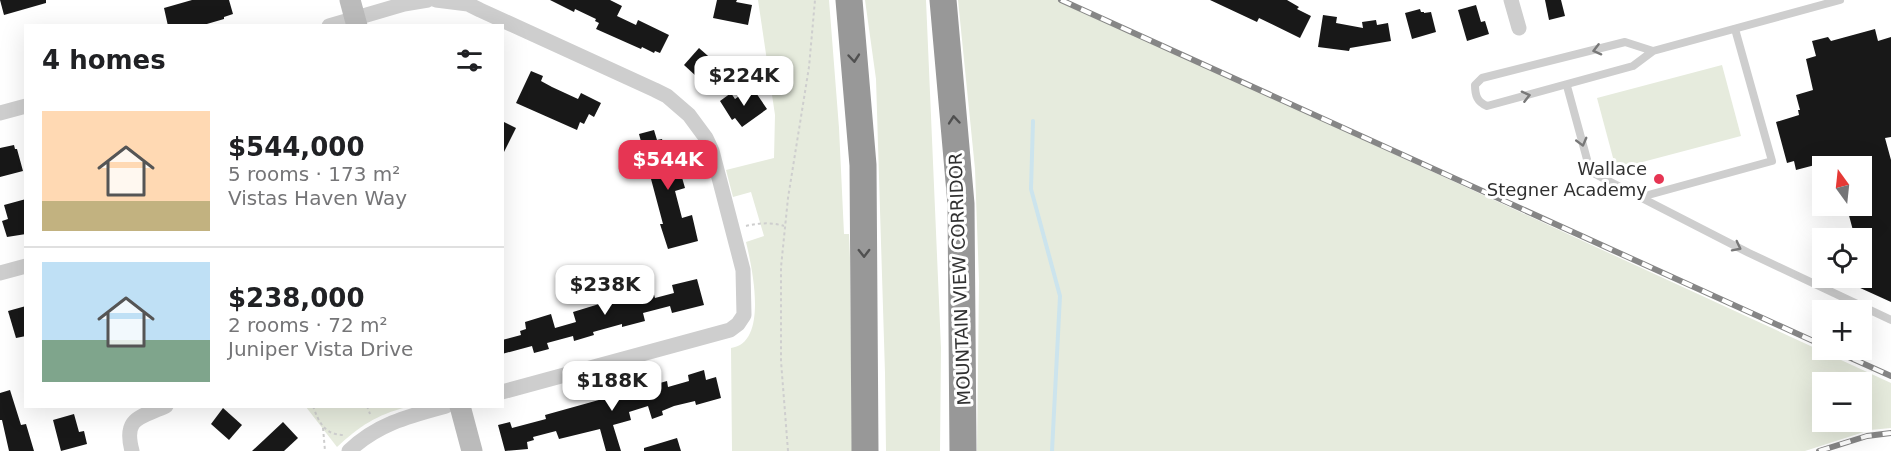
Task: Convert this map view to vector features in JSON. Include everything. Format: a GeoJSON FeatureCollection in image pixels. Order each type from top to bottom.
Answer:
{"type":"FeatureCollection","features":[{"type":"Feature","properties":{"kind":"highway"},"geometry":{"type":"LineString","coordinates":[[849,0],[863,165],[865,451]]}},
{"type":"Feature","properties":{"kind":"highway","name":"MOUNTAIN VIEW CORRIDOR"},"geometry":{"type":"LineString","coordinates":[[943,0],[961,204],[963,451]]}},
{"type":"Feature","properties":{"kind":"street"},"geometry":{"type":"LineString","coordinates":[[333,24],[354,14],[428,0]]}},
{"type":"Feature","properties":{"kind":"street"},"geometry":{"type":"LineString","coordinates":[[436,0],[468,4],[655,90],[667,96],[690,115],[712,151],[740,255],[745,309],[735,327],[504,391]]}},
{"type":"Feature","properties":{"kind":"street"},"geometry":{"type":"LineString","coordinates":[[1511,0],[1519,28]]}},
{"type":"Feature","properties":{"kind":"street"},"geometry":{"type":"LineString","coordinates":[[0,113],[24,107]]}},
{"type":"Feature","properties":{"kind":"street"},"geometry":{"type":"LineString","coordinates":[[0,273],[24,267]]}},
{"type":"Feature","properties":{"kind":"street"},"geometry":{"type":"LineString","coordinates":[[132,451],[130,426],[139,418],[162,408]]}},
{"type":"Feature","properties":{"kind":"street"},"geometry":{"type":"LineString","coordinates":[[349,451],[381,426],[439,408]]}},
{"type":"Feature","properties":{"kind":"street"},"geometry":{"type":"LineString","coordinates":[[461,408],[472,451]]}},
{"type":"Feature","properties":{"kind":"lane"},"geometry":{"type":"LineString","coordinates":[[1653,51],[1625,42],[1482,78],[1475,85],[1475,95],[1486,106],[1566,86],[1633,66],[1653,51],[1840,0]]}},
{"type":"Feature","properties":{"kind":"lane"},"geometry":{"type":"LineString","coordinates":[[1641,197],[1772,161],[1735,29]]}},
{"type":"Feature","properties":{"kind":"lane"},"geometry":{"type":"LineString","coordinates":[[1566,86],[1591,170],[1599,177],[1749,253],[1891,320]]}},
{"type":"Feature","properties":{"kind":"path"},"geometry":{"type":"LineString","coordinates":[[788,451],[780,330],[780,288],[784,226],[809,67],[814,0]]}},
{"type":"Feature","properties":{"kind":"path"},"geometry":{"type":"LineString","coordinates":[[759,223],[784,226]]}},
{"type":"Feature","properties":{"kind":"path"},"geometry":{"type":"LineString","coordinates":[[314,408],[325,435],[325,451]]}},
{"type":"Feature","properties":{"kind":"path"},"geometry":{"type":"LineString","coordinates":[[368,408],[370,414]]}},
{"type":"Feature","properties":{"kind":"path"},"geometry":{"type":"LineString","coordinates":[[322,425],[334,435],[344,435]]}},
{"type":"Feature","properties":{"kind":"shaded area"},"geometry":{"type":"Polygon","coordinates":[[[758,0],[829,0],[844,234],[849,234],[852,451],[732,451],[731,348],[743,343],[750,333],[754,319],[754,285],[746,242],[764,236],[751,192],[733,197],[726,170],[774,158],[775,115],[758,0]]]}},
{"type":"Feature","properties":{"kind":"shaded area"},"geometry":{"type":"Polygon","coordinates":[[[865,0],[926,0],[941,348],[940,451],[886,451],[876,79],[865,0]]]}},
{"type":"Feature","properties":{"kind":"shaded area"},"geometry":{"type":"Polygon","coordinates":[[[958,0],[1060,0],[1812,347],[1812,360],[1841,360],[1867,372],[1812,372],[1812,432],[1864,432],[1805,451],[977,451],[979,281],[975,169],[958,0]]]}},
{"type":"Feature","properties":{"kind":"shaded area"},"geometry":{"type":"Polygon","coordinates":[[[1722,65],[1741,136],[1616,169],[1597,98],[1722,65]]]}},
{"type":"Feature","properties":{"kind":"shaded area"},"geometry":{"type":"Polygon","coordinates":[[[1872,374],[1891,383],[1891,428],[1872,430],[1872,374]]]}},
{"type":"Feature","properties":{"kind":"shaded area"},"geometry":{"type":"Polygon","coordinates":[[[307,408],[404,408],[369,422],[337,447],[307,408]]]}},
{"type":"Feature","properties":{"kind":"building"},"geometry":{"type":"Polygon","coordinates":[[[0,0],[46,0],[46,3],[4,15],[0,0]]]}},
{"type":"Feature","properties":{"kind":"building"},"geometry":{"type":"Polygon","coordinates":[[[192,0],[229,0],[233,14],[207,24],[168,24],[164,8],[192,0]]]}},
{"type":"Feature","properties":{"kind":"building"},"geometry":{"type":"Polygon","coordinates":[[[550,0],[610,0],[622,6],[617,16],[636,25],[638,20],[669,35],[660,53],[655,51],[654,53],[596,29],[599,23],[595,21],[596,19],[575,9],[574,12],[550,0]]]}},
{"type":"Feature","properties":{"kind":"building"},"geometry":{"type":"Polygon","coordinates":[[[717,0],[737,0],[736,2],[752,5],[748,25],[713,18],[717,0]]]}},
{"type":"Feature","properties":{"kind":"building"},"geometry":{"type":"Polygon","coordinates":[[[1210,0],[1287,0],[1299,7],[1297,9],[1311,16],[1300,38],[1259,18],[1257,22],[1210,0]]]}},
{"type":"Feature","properties":{"kind":"building"},"geometry":{"type":"Polygon","coordinates":[[[1545,0],[1561,0],[1565,16],[1549,20],[1545,0]]]}},
{"type":"Feature","properties":{"kind":"building"},"geometry":{"type":"Polygon","coordinates":[[[1476,5],[1481,22],[1485,21],[1489,34],[1467,41],[1458,10],[1476,5]]]}},
{"type":"Feature","properties":{"kind":"building"},"geometry":{"type":"Polygon","coordinates":[[[1420,9],[1424,13],[1431,12],[1436,32],[1412,39],[1405,13],[1420,9]]]}},
{"type":"Feature","properties":{"kind":"building"},"geometry":{"type":"Polygon","coordinates":[[[1323,15],[1337,17],[1336,23],[1363,28],[1362,22],[1376,20],[1377,25],[1388,23],[1391,41],[1350,48],[1349,51],[1318,47],[1323,15]]]}},
{"type":"Feature","properties":{"kind":"building"},"geometry":{"type":"Polygon","coordinates":[[[1875,29],[1878,41],[1891,37],[1891,137],[1885,138],[1891,160],[1891,302],[1860,288],[1872,288],[1872,228],[1852,228],[1849,216],[1872,216],[1872,156],[1812,156],[1812,166],[1796,170],[1794,161],[1787,163],[1776,122],[1799,115],[1796,95],[1813,90],[1806,59],[1816,56],[1812,41],[1828,37],[1831,41],[1875,29]]]}},
{"type":"Feature","properties":{"kind":"building"},"geometry":{"type":"Polygon","coordinates":[[[699,48],[724,70],[709,88],[684,65],[699,48]]]}},
{"type":"Feature","properties":{"kind":"building"},"geometry":{"type":"Polygon","coordinates":[[[531,71],[543,76],[541,81],[578,99],[581,93],[601,103],[594,117],[589,114],[584,124],[580,122],[577,130],[516,103],[531,71]]]}},
{"type":"Feature","properties":{"kind":"building"},"geometry":{"type":"Polygon","coordinates":[[[752,87],[767,109],[742,127],[735,118],[732,120],[720,101],[731,93],[735,99],[752,87]]]}},
{"type":"Feature","properties":{"kind":"building"},"geometry":{"type":"Polygon","coordinates":[[[504,122],[516,128],[504,152],[504,122]]]}},
{"type":"Feature","properties":{"kind":"building"},"geometry":{"type":"Polygon","coordinates":[[[654,130],[657,140],[662,139],[664,146],[669,144],[676,168],[679,167],[685,188],[675,191],[682,218],[692,215],[698,241],[668,249],[639,134],[654,130]]]}},
{"type":"Feature","properties":{"kind":"building"},"geometry":{"type":"Polygon","coordinates":[[[14,145],[23,171],[0,177],[0,148],[14,145]]]}},
{"type":"Feature","properties":{"kind":"building"},"geometry":{"type":"Polygon","coordinates":[[[24,200],[24,234],[7,237],[2,221],[8,219],[4,205],[24,200]]]}},
{"type":"Feature","properties":{"kind":"building"},"geometry":{"type":"Polygon","coordinates":[[[697,279],[704,305],[672,313],[670,306],[643,313],[645,321],[622,327],[622,324],[593,332],[594,335],[574,341],[573,336],[547,343],[549,349],[534,353],[532,346],[504,353],[504,339],[521,335],[520,331],[526,329],[525,322],[551,314],[555,328],[576,322],[573,312],[622,297],[621,293],[651,285],[655,298],[674,293],[672,285],[697,279]]]}},
{"type":"Feature","properties":{"kind":"building"},"geometry":{"type":"Polygon","coordinates":[[[24,307],[24,336],[16,338],[8,311],[24,307]]]}},
{"type":"Feature","properties":{"kind":"building"},"geometry":{"type":"Polygon","coordinates":[[[704,370],[706,380],[716,377],[721,398],[696,405],[695,401],[674,406],[662,411],[663,415],[652,419],[648,406],[629,412],[631,420],[613,425],[621,451],[606,451],[600,429],[559,439],[556,431],[533,437],[534,440],[527,442],[528,449],[505,451],[498,425],[510,422],[512,428],[546,419],[545,415],[667,381],[668,387],[689,381],[688,375],[704,370]]]}},
{"type":"Feature","properties":{"kind":"building"},"geometry":{"type":"Polygon","coordinates":[[[10,390],[21,425],[26,424],[34,451],[9,451],[2,420],[0,420],[0,393],[10,390]]]}},
{"type":"Feature","properties":{"kind":"building"},"geometry":{"type":"Polygon","coordinates":[[[223,408],[242,425],[229,440],[211,424],[223,408]]]}},
{"type":"Feature","properties":{"kind":"building"},"geometry":{"type":"Polygon","coordinates":[[[74,414],[79,432],[84,431],[87,444],[61,451],[53,420],[74,414]]]}},
{"type":"Feature","properties":{"kind":"building"},"geometry":{"type":"Polygon","coordinates":[[[283,422],[298,438],[284,451],[252,451],[283,422]]]}},
{"type":"Feature","properties":{"kind":"building"},"geometry":{"type":"Polygon","coordinates":[[[677,438],[681,451],[644,451],[644,448],[677,438]]]}},
{"type":"Feature","properties":{"kind":"waterway"},"geometry":{"type":"LineString","coordinates":[[1033,121],[1031,189],[1060,296],[1052,451]]}},
{"type":"Feature","properties":{"kind":"railway"},"geometry":{"type":"LineString","coordinates":[[1061,0],[1812,340]]}},
{"type":"Feature","properties":{"kind":"railway"},"geometry":{"type":"LineString","coordinates":[[1855,360],[1891,376]]}},
{"type":"Feature","properties":{"kind":"railway"},"geometry":{"type":"LineString","coordinates":[[1819,451],[1867,436],[1891,433]]}},
{"type":"Feature","properties":{"kind":"place","name":"Wallace Stegner Academy"},"geometry":{"type":"Point","coordinates":[1659,179]}}]}
